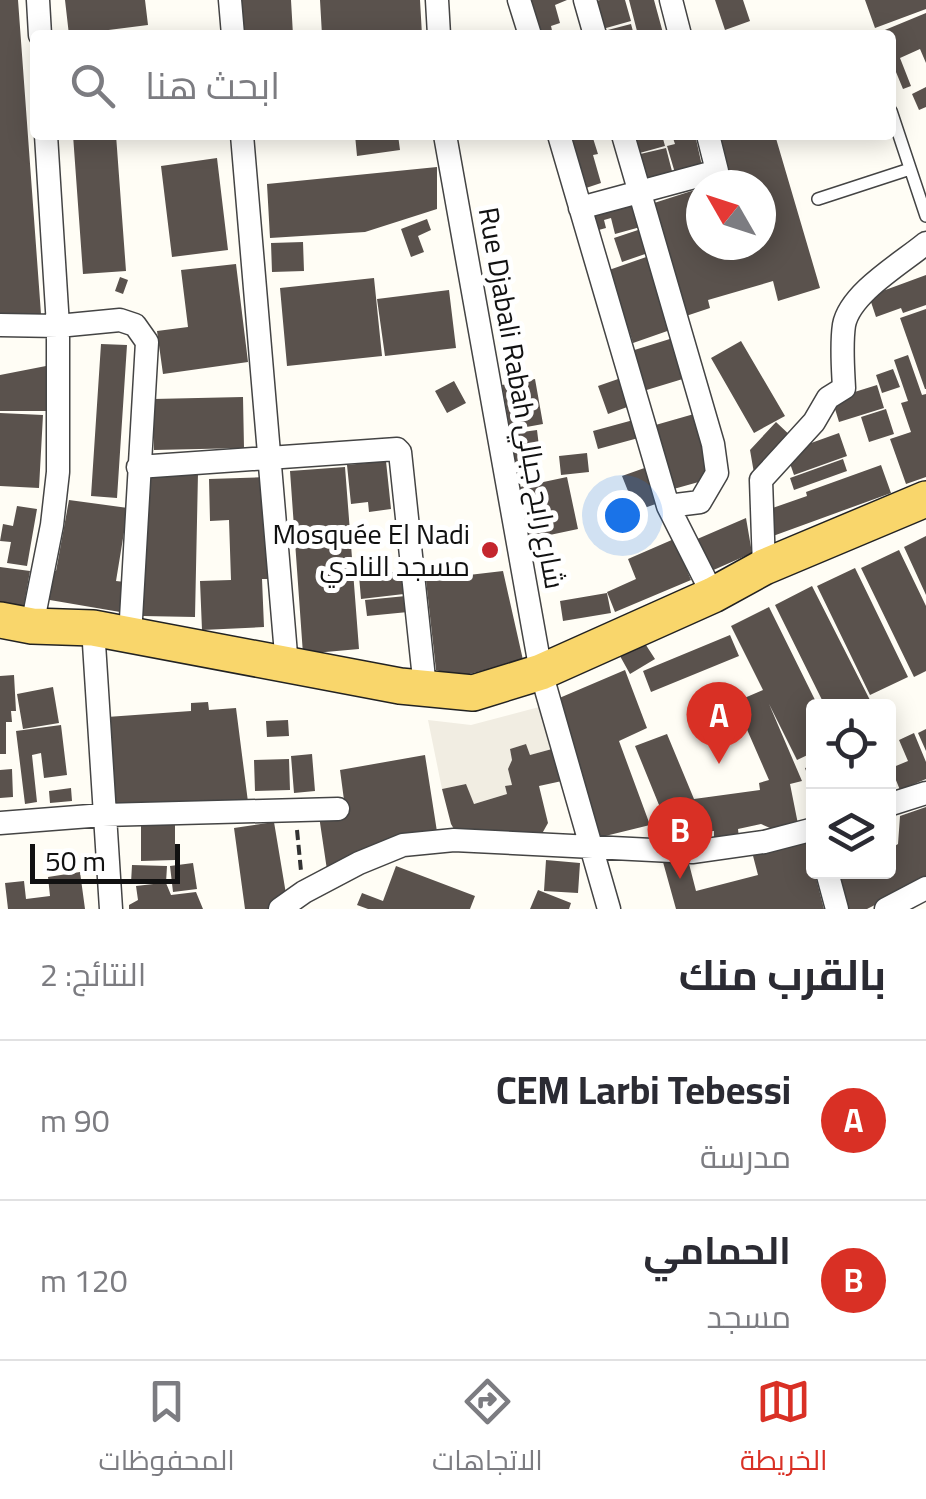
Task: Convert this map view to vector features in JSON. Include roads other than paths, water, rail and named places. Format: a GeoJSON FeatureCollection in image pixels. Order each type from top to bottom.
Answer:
{"type":"FeatureCollection","features":[{"type":"Feature","properties":{"kind":"main road"},"geometry":{"type":"LineString","coordinates":[[16,623],[93,628],[287,666],[472,693],[542,672],[764,568],[926,500]]}},
{"type":"Feature","properties":{"kind":"street"},"geometry":{"type":"LineString","coordinates":[[38,0],[40,30]]}},
{"type":"Feature","properties":{"kind":"street"},"geometry":{"type":"LineString","coordinates":[[230,0],[233,30]]}},
{"type":"Feature","properties":{"kind":"street"},"geometry":{"type":"LineString","coordinates":[[436,0],[439,30]]}},
{"type":"Feature","properties":{"kind":"street"},"geometry":{"type":"LineString","coordinates":[[519,0],[528,30]]}},
{"type":"Feature","properties":{"kind":"street"},"geometry":{"type":"LineString","coordinates":[[584,0],[593,30]]}},
{"type":"Feature","properties":{"kind":"street"},"geometry":{"type":"LineString","coordinates":[[671,0],[679,30]]}},
{"type":"Feature","properties":{"kind":"street"},"geometry":{"type":"LineString","coordinates":[[16,623],[52,525],[58,472],[58,326],[46,140]]}},
{"type":"Feature","properties":{"kind":"street"},"geometry":{"type":"LineString","coordinates":[[242,140],[287,666]]}},
{"type":"Feature","properties":{"kind":"street","name":"Rue Djabali Rabah شارع رابح جبالي"},"geometry":{"type":"LineString","coordinates":[[446,140],[542,672],[609,909]]}},
{"type":"Feature","properties":{"kind":"street"},"geometry":{"type":"LineString","coordinates":[[560,140],[668,506],[713,595]]}},
{"type":"Feature","properties":{"kind":"street"},"geometry":{"type":"LineString","coordinates":[[625,140],[713,444],[717,473],[700,502],[668,506]]}},
{"type":"Feature","properties":{"kind":"street"},"geometry":{"type":"LineString","coordinates":[[580,208],[718,171],[709,140]]}},
{"type":"Feature","properties":{"kind":"street"},"geometry":{"type":"LineString","coordinates":[[764,568],[761,480],[814,422],[828,398],[844,388],[844,324],[850,308],[866,290],[926,243]]}},
{"type":"Feature","properties":{"kind":"street"},"geometry":{"type":"LineString","coordinates":[[0,325],[58,326],[120,320],[144,333],[147,342],[130,636]]}},
{"type":"Feature","properties":{"kind":"street"},"geometry":{"type":"LineString","coordinates":[[138,467],[272,460],[393,447],[400,452],[425,688]]}},
{"type":"Feature","properties":{"kind":"street"},"geometry":{"type":"LineString","coordinates":[[93,628],[111,909]]}},
{"type":"Feature","properties":{"kind":"street"},"geometry":{"type":"LineString","coordinates":[[896,802],[926,793]]}},
{"type":"Feature","properties":{"kind":"street"},"geometry":{"type":"LineString","coordinates":[[0,823],[104,815],[338,809]]}},
{"type":"Feature","properties":{"kind":"street"},"geometry":{"type":"LineString","coordinates":[[280,909],[359,863],[403,845],[454,840],[692,852],[806,832]]}},
{"type":"Feature","properties":{"kind":"street"},"geometry":{"type":"LineString","coordinates":[[829,879],[837,909]]}},
{"type":"Feature","properties":{"kind":"street"},"geometry":{"type":"LineString","coordinates":[[886,909],[926,888]]}},
{"type":"Feature","properties":{"kind":"lane"},"geometry":{"type":"LineString","coordinates":[[896,126],[910,168],[921,182],[926,216]]}},
{"type":"Feature","properties":{"kind":"lane"},"geometry":{"type":"LineString","coordinates":[[818,199],[910,168]]}},
{"type":"Feature","properties":{"kind":"place","name":"Mosquée El Nadi مسجد النادي"},"geometry":{"type":"Point","coordinates":[490,550]}},
{"type":"Feature","properties":{"kind":"place","name":"CEM Larbi Tebessi"},"geometry":{"type":"Point","coordinates":[719,764]}},
{"type":"Feature","properties":{"kind":"place","name":"الحمامي"},"geometry":{"type":"Point","coordinates":[680,879]}}]}
